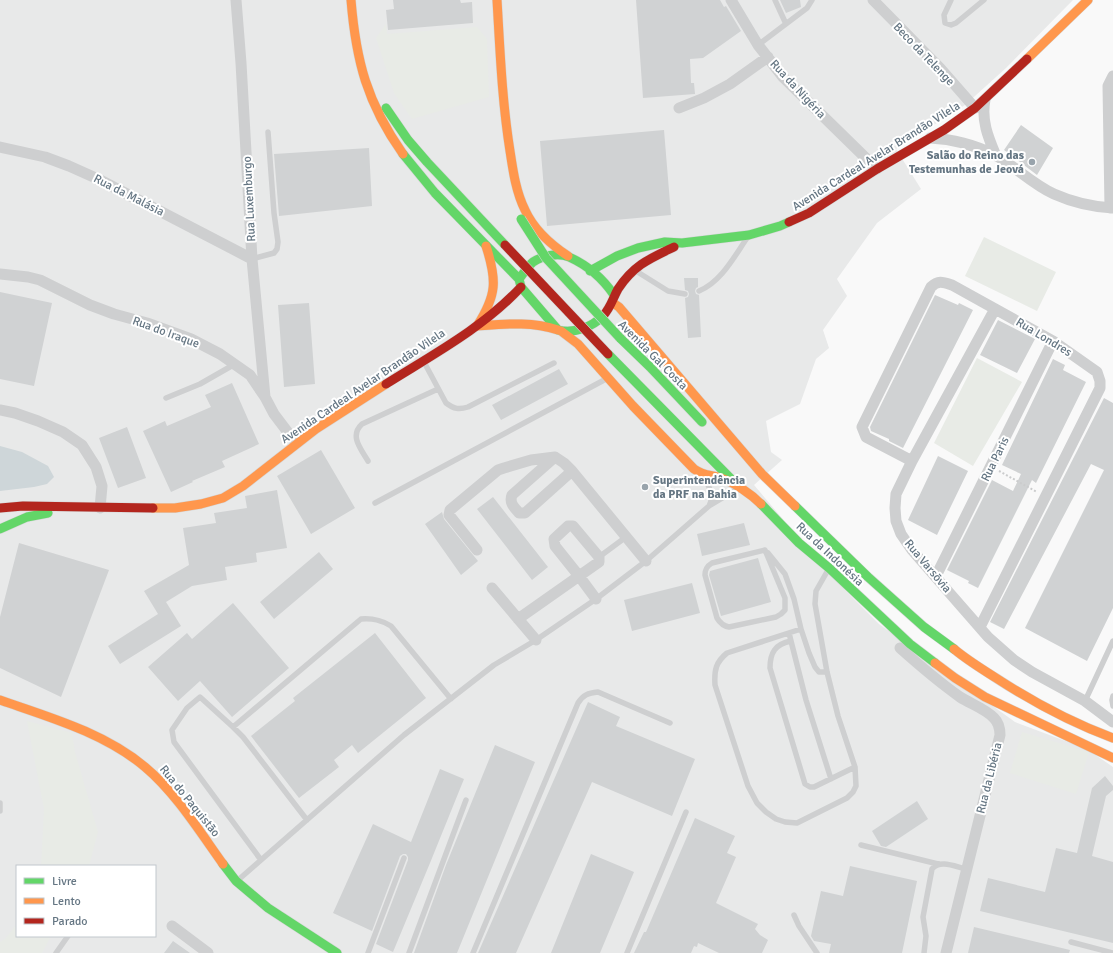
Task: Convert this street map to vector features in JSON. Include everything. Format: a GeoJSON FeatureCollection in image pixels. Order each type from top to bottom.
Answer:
{"type":"FeatureCollection","features":[{"type":"Feature","properties":{"kind":"main road","name":"Rua da Indonésia"},"geometry":{"type":"LineString","coordinates":[[351,0],[357,50],[366,86],[376,111],[390,136],[413,168],[520,283],[559,331]]}},
{"type":"Feature","properties":{"kind":"main road","name":"Avenida Gal Costa"},"geometry":{"type":"LineString","coordinates":[[497,0],[506,123],[512,166],[517,187],[528,217],[548,242],[606,283],[613,299],[619,307],[762,474]]}},
{"type":"Feature","properties":{"kind":"main road","name":"Avenida Cardeal Avelar Brandão Vilela"},"geometry":{"type":"LineString","coordinates":[[590,271],[605,261],[633,249],[665,242],[682,243],[750,235],[780,226],[809,214],[877,169],[930,138],[975,108],[1088,0]]}},
{"type":"Feature","properties":{"kind":"main road","name":"Avenida Gal Costa"},"geometry":{"type":"LineString","coordinates":[[498,24],[494,54],[496,99],[505,169],[514,204],[521,219],[546,258],[620,338],[706,426]]}},
{"type":"Feature","properties":{"kind":"main road"},"geometry":{"type":"LineString","coordinates":[[360,64],[392,117],[408,140],[427,162],[608,354],[740,487]]}},
{"type":"Feature","properties":{"kind":"main road","name":"Avenida Cardeal Avelar Brandão Vilela"},"geometry":{"type":"LineString","coordinates":[[613,299],[634,270],[649,258],[682,243]]}},
{"type":"Feature","properties":{"kind":"main road"},"geometry":{"type":"LineString","coordinates":[[478,326],[486,313],[494,291],[494,271],[485,244]]}},
{"type":"Feature","properties":{"kind":"main road","name":"Avenida Cardeal Avelar Brandão Vilela"},"geometry":{"type":"LineString","coordinates":[[0,508],[23,506],[175,508],[201,504],[223,498],[243,486],[296,443],[422,360],[478,326],[510,299],[532,264],[543,257],[552,255],[568,256]]}},
{"type":"Feature","properties":{"kind":"main road","name":"Rua da Indonésia"},"geometry":{"type":"LineString","coordinates":[[559,331],[577,330],[592,325],[600,320],[613,299]]}},
{"type":"Feature","properties":{"kind":"main road","name":"Rua da Indonésia"},"geometry":{"type":"LineString","coordinates":[[478,326],[528,323],[548,326],[559,331],[578,344],[632,406],[694,469],[703,475],[721,478],[740,487],[754,497],[799,543],[829,568],[910,644],[955,678],[985,697],[1113,758]]}},
{"type":"Feature","properties":{"kind":"main road"},"geometry":{"type":"LineString","coordinates":[[723,443],[743,462],[762,474]]}},
{"type":"Feature","properties":{"kind":"main road","name":"Rua da Indonésia"},"geometry":{"type":"LineString","coordinates":[[762,474],[868,577],[924,627],[965,658],[1021,694],[1083,727],[1113,738]]}},
{"type":"Feature","properties":{"kind":"main road"},"geometry":{"type":"LineString","coordinates":[[0,529],[27,517],[82,507]]}},
{"type":"Feature","properties":{"kind":"main road","name":"Rua do Paquistão"},"geometry":{"type":"LineString","coordinates":[[0,700],[59,720],[84,731],[116,747],[145,767],[170,793],[236,881],[268,908],[337,953]]}},
{"type":"Feature","properties":{"kind":"street","name":"Rua Luxemburgo"},"geometry":{"type":"LineString","coordinates":[[236,0],[252,259],[265,397]]}},
{"type":"Feature","properties":{"kind":"street","name":"Rua da Nigéria"},"geometry":{"type":"LineString","coordinates":[[730,0],[758,45],[783,77],[877,169]]}},
{"type":"Feature","properties":{"kind":"street","name":"Beco da Telenge"},"geometry":{"type":"LineString","coordinates":[[873,0],[940,68],[975,108]]}},
{"type":"Feature","properties":{"kind":"street"},"geometry":{"type":"LineString","coordinates":[[680,108],[704,98],[730,84],[768,57]]}},
{"type":"Feature","properties":{"kind":"street"},"geometry":{"type":"LineString","coordinates":[[930,138],[965,144],[996,156],[1033,182],[1054,194],[1089,205],[1111,208],[1108,86],[1113,76]]}},
{"type":"Feature","properties":{"kind":"street"},"geometry":{"type":"LineString","coordinates":[[985,100],[982,111],[989,140],[996,156]]}},
{"type":"Feature","properties":{"kind":"street","name":"Rua da Malásia"},"geometry":{"type":"LineString","coordinates":[[0,147],[46,157],[69,166],[98,179],[252,259]]}},
{"type":"Feature","properties":{"kind":"street","name":"Rua do Iraque"},"geometry":{"type":"LineString","coordinates":[[0,274],[40,280],[108,312],[147,323],[191,339],[220,354],[250,375],[265,397],[274,414],[296,443]]}},
{"type":"Feature","properties":{"kind":"street","name":"Rua Londres"},"geometry":{"type":"LineString","coordinates":[[912,461],[866,436],[862,427],[931,287],[935,283],[942,282],[947,284],[995,309],[1053,341],[1097,372],[1100,381],[1100,388],[980,627]]}},
{"type":"Feature","properties":{"kind":"street","name":"Rua Varsōvia"},"geometry":{"type":"LineString","coordinates":[[995,309],[912,461],[896,494],[894,508],[896,521],[901,534],[912,550],[1001,649],[1032,672],[1085,701],[1113,722]]}},
{"type":"Feature","properties":{"kind":"street","name":"Rua Paris"},"geometry":{"type":"LineString","coordinates":[[936,576],[1053,341]]}},
{"type":"Feature","properties":{"kind":"street"},"geometry":{"type":"LineString","coordinates":[[0,410],[32,419],[63,432],[82,445],[96,467],[102,486],[100,508]]}},
{"type":"Feature","properties":{"kind":"street"},"geometry":{"type":"LineString","coordinates":[[555,457],[512,495],[510,499],[511,504],[519,513],[525,513],[572,471]]}},
{"type":"Feature","properties":{"kind":"street"},"geometry":{"type":"LineString","coordinates":[[477,550],[450,515],[450,510],[498,470],[531,460],[555,457],[572,471],[646,561]]}},
{"type":"Feature","properties":{"kind":"street"},"geometry":{"type":"LineString","coordinates":[[518,619],[579,576],[598,562],[599,557],[573,526],[568,526],[565,527],[554,539],[555,546],[579,576],[596,599]]}},
{"type":"Feature","properties":{"kind":"street"},"geometry":{"type":"LineString","coordinates":[[492,588],[536,640]]}},
{"type":"Feature","properties":{"kind":"street","name":"Rua da Libéria"},"geometry":{"type":"LineString","coordinates":[[900,648],[930,674],[961,697],[993,717],[998,722],[1000,729],[1000,735],[946,953]]}},
{"type":"Feature","properties":{"kind":"street"},"geometry":{"type":"LineString","coordinates":[[172,926],[208,953]]}},
{"type":"Feature","properties":{"kind":"lane"},"geometry":{"type":"LineString","coordinates":[[775,0],[786,24]]}},
{"type":"Feature","properties":{"kind":"lane"},"geometry":{"type":"LineString","coordinates":[[758,45],[807,8],[812,0]]}},
{"type":"Feature","properties":{"kind":"lane"},"geometry":{"type":"LineString","coordinates":[[951,0],[944,15],[945,23],[950,25],[956,23],[984,0]]}},
{"type":"Feature","properties":{"kind":"lane"},"geometry":{"type":"LineString","coordinates":[[252,259],[274,253],[277,249],[278,242],[274,213],[268,132]]}},
{"type":"Feature","properties":{"kind":"lane"},"geometry":{"type":"LineString","coordinates":[[699,291],[713,284],[750,235]]}},
{"type":"Feature","properties":{"kind":"lane"},"geometry":{"type":"LineString","coordinates":[[634,270],[668,291],[685,294]]}},
{"type":"Feature","properties":{"kind":"lane"},"geometry":{"type":"LineString","coordinates":[[422,360],[446,403],[452,408],[460,410],[554,363]]}},
{"type":"Feature","properties":{"kind":"lane"},"geometry":{"type":"LineString","coordinates":[[166,398],[200,384],[235,364]]}},
{"type":"Feature","properties":{"kind":"lane"},"geometry":{"type":"LineString","coordinates":[[375,503],[608,378]]}},
{"type":"Feature","properties":{"kind":"lane"},"geometry":{"type":"LineString","coordinates":[[368,461],[358,443],[356,432],[357,428],[362,424],[438,388]]}},
{"type":"Feature","properties":{"kind":"lane"},"geometry":{"type":"LineString","coordinates":[[703,475],[709,486],[712,501],[709,506]]}},
{"type":"Feature","properties":{"kind":"lane"},"geometry":{"type":"LineString","coordinates":[[236,881],[404,735],[494,665],[536,640],[596,599],[646,561],[709,506],[740,487]]}},
{"type":"Feature","properties":{"kind":"lane"},"geometry":{"type":"LineString","coordinates":[[599,557],[626,537]]}},
{"type":"Feature","properties":{"kind":"lane"},"geometry":{"type":"LineString","coordinates":[[765,550],[785,574],[794,599],[801,629],[815,667],[819,672],[827,672]]}},
{"type":"Feature","properties":{"kind":"lane"},"geometry":{"type":"LineString","coordinates":[[765,550],[785,598],[784,610],[776,617],[729,627],[724,626],[717,618],[705,575],[705,569],[712,563],[765,550]]}},
{"type":"Feature","properties":{"kind":"lane"},"geometry":{"type":"LineString","coordinates":[[801,629],[727,653],[716,665],[714,674],[715,685],[748,786],[757,803],[776,819],[785,822],[797,823],[847,798],[856,786],[855,767],[838,716],[827,672],[815,599],[816,591],[829,568]]}},
{"type":"Feature","properties":{"kind":"lane"},"geometry":{"type":"LineString","coordinates":[[233,727],[361,619],[371,618],[381,620],[391,626],[451,699]]}},
{"type":"Feature","properties":{"kind":"lane"},"geometry":{"type":"LineString","coordinates":[[789,633],[806,700],[831,779]]}},
{"type":"Feature","properties":{"kind":"lane"},"geometry":{"type":"LineString","coordinates":[[791,641],[784,642],[774,650],[771,655],[770,668],[805,784],[810,787],[814,787],[855,767]]}},
{"type":"Feature","properties":{"kind":"lane"},"geometry":{"type":"LineString","coordinates":[[1085,701],[1113,641]]}},
{"type":"Feature","properties":{"kind":"lane"},"geometry":{"type":"LineString","coordinates":[[473,953],[578,703],[583,696],[590,692],[598,692],[670,723]]}},
{"type":"Feature","properties":{"kind":"lane"},"geometry":{"type":"LineString","coordinates":[[1113,696],[1113,706]]}},
{"type":"Feature","properties":{"kind":"lane"},"geometry":{"type":"LineString","coordinates":[[261,860],[174,742],[172,730],[187,708],[200,697],[233,727],[243,737],[307,820]]}},
{"type":"Feature","properties":{"kind":"lane"},"geometry":{"type":"LineString","coordinates":[[409,953],[466,800]]}},
{"type":"Feature","properties":{"kind":"lane"},"geometry":{"type":"LineString","coordinates":[[0,803],[0,811]]}},
{"type":"Feature","properties":{"kind":"lane"},"geometry":{"type":"LineString","coordinates":[[627,953],[686,812]]}},
{"type":"Feature","properties":{"kind":"lane"},"geometry":{"type":"LineString","coordinates":[[862,845],[966,870]]}},
{"type":"Feature","properties":{"kind":"lane"},"geometry":{"type":"LineString","coordinates":[[368,953],[404,858]]}},
{"type":"Feature","properties":{"kind":"lane"},"geometry":{"type":"LineString","coordinates":[[924,953],[926,936],[923,917],[932,869],[938,864]]}},
{"type":"Feature","properties":{"kind":"lane"},"geometry":{"type":"LineString","coordinates":[[794,915],[798,926],[817,953]]}},
{"type":"Feature","properties":{"kind":"lane"},"geometry":{"type":"LineString","coordinates":[[56,953],[67,937]]}},
{"type":"Feature","properties":{"kind":"lane"},"geometry":{"type":"LineString","coordinates":[[1071,942],[1113,953]]}},
{"type":"Feature","properties":{"kind":"path"},"geometry":{"type":"LineString","coordinates":[[991,467],[1046,496]]}},
{"type":"Feature","properties":{"kind":"shaded area"},"geometry":{"type":"Polygon","coordinates":[[[0,0],[1073,0],[1006,68],[965,105],[896,149],[921,189],[877,223],[837,279],[847,296],[823,330],[829,348],[816,359],[800,404],[766,421],[771,452],[782,460],[754,485],[830,575],[879,624],[1015,722],[1087,749],[1113,767],[1113,953],[0,953],[0,0]]]}},
{"type":"Feature","properties":{"kind":"shaded area"},"geometry":{"type":"Polygon","coordinates":[[[386,24],[387,34],[477,27],[487,39],[489,97],[412,119],[394,93],[376,38],[386,24]]]}},
{"type":"Feature","properties":{"kind":"shaded area"},"geometry":{"type":"Polygon","coordinates":[[[984,237],[1056,272],[1037,311],[965,276],[984,237]]]}},
{"type":"Feature","properties":{"kind":"shaded area"},"geometry":{"type":"Polygon","coordinates":[[[977,358],[1022,382],[973,466],[934,443],[977,358]]]}},
{"type":"Feature","properties":{"kind":"shaded area"},"geometry":{"type":"Polygon","coordinates":[[[0,446],[22,452],[48,466],[54,477],[47,484],[0,491],[0,446]]]}},
{"type":"Feature","properties":{"kind":"shaded area"},"geometry":{"type":"Polygon","coordinates":[[[27,721],[72,733],[75,752],[98,832],[89,865],[41,865],[44,809],[27,721]]]}},
{"type":"Feature","properties":{"kind":"shaded area"},"geometry":{"type":"Polygon","coordinates":[[[1022,732],[1089,752],[1076,794],[1010,773],[1022,732]]]}},
{"type":"Feature","properties":{"kind":"shaded area"},"geometry":{"type":"Polygon","coordinates":[[[16,925],[16,937],[50,937],[42,953],[0,953],[0,942],[5,939],[16,925]]]}},
{"type":"Feature","properties":{"kind":"building"},"geometry":{"type":"Polygon","coordinates":[[[393,0],[460,0],[461,3],[472,2],[473,23],[388,30],[386,10],[394,9],[393,0]]]}},
{"type":"Feature","properties":{"kind":"building"},"geometry":{"type":"Polygon","coordinates":[[[636,0],[720,0],[724,7],[726,6],[741,31],[703,58],[690,59],[691,83],[694,83],[695,94],[643,98],[636,0]]]}},
{"type":"Feature","properties":{"kind":"building"},"geometry":{"type":"Polygon","coordinates":[[[780,0],[800,0],[801,7],[786,13],[780,0]]]}},
{"type":"Feature","properties":{"kind":"building","name":"Salão do Reino das Testemunhas de Jeová"},"geometry":{"type":"Polygon","coordinates":[[[1021,125],[1053,148],[1037,175],[1004,150],[1021,125]]]}},
{"type":"Feature","properties":{"kind":"building"},"geometry":{"type":"Polygon","coordinates":[[[664,130],[671,215],[547,226],[540,141],[664,130]]]}},
{"type":"Feature","properties":{"kind":"building"},"geometry":{"type":"Polygon","coordinates":[[[369,148],[372,206],[279,216],[274,154],[369,148]]]}},
{"type":"Feature","properties":{"kind":"building"},"geometry":{"type":"Polygon","coordinates":[[[684,278],[698,278],[698,287],[695,291],[696,294],[699,295],[701,337],[688,338],[685,298],[688,297],[689,294],[688,291],[685,290],[684,278]]]}},
{"type":"Feature","properties":{"kind":"building"},"geometry":{"type":"Polygon","coordinates":[[[0,292],[52,303],[34,386],[0,379],[0,292]]]}},
{"type":"Feature","properties":{"kind":"building"},"geometry":{"type":"Polygon","coordinates":[[[935,295],[958,305],[959,303],[973,310],[903,448],[889,441],[889,439],[871,431],[870,427],[935,295]]]}},
{"type":"Feature","properties":{"kind":"building"},"geometry":{"type":"Polygon","coordinates":[[[309,303],[315,384],[284,387],[278,305],[309,303]]]}},
{"type":"Feature","properties":{"kind":"building"},"geometry":{"type":"Polygon","coordinates":[[[998,320],[1035,339],[1017,373],[980,355],[998,320]]]}},
{"type":"Feature","properties":{"kind":"building"},"geometry":{"type":"Polygon","coordinates":[[[1053,359],[1065,365],[1063,370],[1086,382],[1036,483],[1032,480],[978,588],[968,583],[969,581],[947,570],[992,480],[1013,491],[1021,474],[1002,465],[1053,359]]]}},
{"type":"Feature","properties":{"kind":"building"},"geometry":{"type":"Polygon","coordinates":[[[559,369],[568,384],[501,420],[492,405],[559,369]]]}},
{"type":"Feature","properties":{"kind":"building"},"geometry":{"type":"Polygon","coordinates":[[[232,383],[259,444],[222,461],[225,467],[171,492],[143,431],[165,421],[167,426],[211,407],[205,395],[232,383]]]}},
{"type":"Feature","properties":{"kind":"building"},"geometry":{"type":"Polygon","coordinates":[[[1104,398],[1113,403],[1113,608],[1087,661],[1025,628],[1104,470],[1091,464],[1004,629],[990,622],[1104,398]]]}},
{"type":"Feature","properties":{"kind":"building"},"geometry":{"type":"Polygon","coordinates":[[[127,427],[146,478],[118,488],[99,438],[127,427]]]}},
{"type":"Feature","properties":{"kind":"building"},"geometry":{"type":"Polygon","coordinates":[[[321,450],[355,508],[311,534],[277,476],[321,450]]]}},
{"type":"Feature","properties":{"kind":"building"},"geometry":{"type":"Polygon","coordinates":[[[938,456],[968,471],[937,535],[908,520],[938,456]]]}},
{"type":"Feature","properties":{"kind":"building"},"geometry":{"type":"Polygon","coordinates":[[[277,490],[287,548],[256,553],[257,562],[225,567],[227,580],[192,586],[166,602],[181,626],[120,664],[108,646],[158,614],[144,591],[189,565],[183,528],[216,523],[214,513],[247,508],[245,496],[277,490]]]}},
{"type":"Feature","properties":{"kind":"building"},"geometry":{"type":"Polygon","coordinates":[[[493,497],[548,567],[532,580],[477,509],[493,497]]]}},
{"type":"Feature","properties":{"kind":"building"},"geometry":{"type":"Polygon","coordinates":[[[442,512],[444,519],[478,561],[461,575],[425,524],[442,512]]]}},
{"type":"Feature","properties":{"kind":"building"},"geometry":{"type":"Polygon","coordinates":[[[744,523],[750,545],[702,556],[697,534],[744,523]]]}},
{"type":"Feature","properties":{"kind":"building"},"geometry":{"type":"Polygon","coordinates":[[[19,543],[109,570],[61,697],[0,668],[0,617],[19,543]]]}},
{"type":"Feature","properties":{"kind":"building"},"geometry":{"type":"Polygon","coordinates":[[[319,552],[333,569],[274,619],[260,602],[319,552]]]}},
{"type":"Feature","properties":{"kind":"building"},"geometry":{"type":"Polygon","coordinates":[[[758,558],[771,602],[721,616],[709,575],[710,571],[758,558]]]}},
{"type":"Feature","properties":{"kind":"building"},"geometry":{"type":"Polygon","coordinates":[[[692,583],[700,613],[632,631],[624,600],[692,583]]]}},
{"type":"Feature","properties":{"kind":"building"},"geometry":{"type":"Polygon","coordinates":[[[233,603],[289,668],[232,717],[200,681],[178,701],[148,667],[187,633],[192,639],[233,603]]]}},
{"type":"Feature","properties":{"kind":"building"},"geometry":{"type":"Polygon","coordinates":[[[375,633],[426,698],[358,753],[352,745],[334,760],[339,767],[299,798],[251,736],[295,701],[293,698],[375,633]]]}},
{"type":"Feature","properties":{"kind":"building"},"geometry":{"type":"Polygon","coordinates":[[[588,702],[620,717],[616,726],[695,759],[672,816],[592,782],[516,953],[478,953],[588,702]]]}},
{"type":"Feature","properties":{"kind":"building"},"geometry":{"type":"Polygon","coordinates":[[[495,745],[535,762],[457,953],[414,953],[446,865],[495,745]]]}},
{"type":"Feature","properties":{"kind":"building"},"geometry":{"type":"Polygon","coordinates":[[[440,769],[464,779],[393,952],[376,944],[408,860],[406,854],[400,856],[372,931],[333,913],[373,824],[411,842],[440,769]]]}},
{"type":"Feature","properties":{"kind":"building"},"geometry":{"type":"Polygon","coordinates":[[[1105,776],[1113,786],[1113,790],[1106,796],[1092,856],[1113,862],[1113,943],[980,911],[988,878],[1045,892],[1056,848],[1077,853],[1092,788],[1105,776]]]}},
{"type":"Feature","properties":{"kind":"building"},"geometry":{"type":"Polygon","coordinates":[[[917,801],[928,819],[886,847],[881,846],[872,831],[917,801]]]}},
{"type":"Feature","properties":{"kind":"building"},"geometry":{"type":"Polygon","coordinates":[[[695,818],[735,836],[727,853],[736,857],[716,903],[758,924],[755,929],[760,935],[768,940],[762,953],[719,953],[698,943],[697,947],[694,946],[691,953],[634,953],[644,932],[646,932],[695,818]]]}},
{"type":"Feature","properties":{"kind":"building"},"geometry":{"type":"Polygon","coordinates":[[[591,854],[634,872],[600,953],[551,953],[591,854]]]}},
{"type":"Feature","properties":{"kind":"building"},"geometry":{"type":"Polygon","coordinates":[[[850,866],[917,881],[902,953],[829,953],[831,944],[814,941],[811,936],[821,891],[843,896],[850,866]]]}},
{"type":"Feature","properties":{"kind":"building"},"geometry":{"type":"Polygon","coordinates":[[[974,927],[1070,950],[1069,953],[968,953],[974,927]]]}},
{"type":"Feature","properties":{"kind":"building"},"geometry":{"type":"Polygon","coordinates":[[[173,941],[190,953],[164,953],[173,941]]]}},
{"type":"Feature","properties":{"kind":"traffic: fast"},"geometry":{"type":"LineString","coordinates":[[386,108],[408,140],[427,162],[505,245]]}},
{"type":"Feature","properties":{"kind":"traffic: fast"},"geometry":{"type":"LineString","coordinates":[[403,154],[435,193],[519,279]]}},
{"type":"Feature","properties":{"kind":"traffic: fast"},"geometry":{"type":"LineString","coordinates":[[521,219],[546,258],[620,338]]}},
{"type":"Feature","properties":{"kind":"traffic: fast"},"geometry":{"type":"LineString","coordinates":[[590,271],[617,256],[638,248],[665,242],[682,243],[749,235],[789,222]]}},
{"type":"Feature","properties":{"kind":"traffic: fast"},"geometry":{"type":"LineString","coordinates":[[603,316],[599,320],[582,329],[570,331],[558,330],[521,287],[519,279],[533,262],[545,256],[560,255],[569,257],[582,264],[605,283],[614,295]]}},
{"type":"Feature","properties":{"kind":"traffic: fast"},"geometry":{"type":"LineString","coordinates":[[620,338],[650,367],[702,422]]}},
{"type":"Feature","properties":{"kind":"traffic: fast"},"geometry":{"type":"LineString","coordinates":[[608,354],[735,483]]}},
{"type":"Feature","properties":{"kind":"traffic: fast"},"geometry":{"type":"LineString","coordinates":[[761,504],[799,543],[829,568],[910,644],[935,663]]}},
{"type":"Feature","properties":{"kind":"traffic: fast"},"geometry":{"type":"LineString","coordinates":[[795,506],[868,577],[924,627],[954,649]]}},
{"type":"Feature","properties":{"kind":"traffic: fast"},"geometry":{"type":"LineString","coordinates":[[0,529],[27,517],[48,513]]}},
{"type":"Feature","properties":{"kind":"traffic: fast"},"geometry":{"type":"LineString","coordinates":[[223,864],[236,881],[268,908],[337,953]]}},
{"type":"Feature","properties":{"kind":"traffic: slow"},"geometry":{"type":"LineString","coordinates":[[351,0],[356,43],[365,81],[380,117],[403,154]]}},
{"type":"Feature","properties":{"kind":"traffic: slow"},"geometry":{"type":"LineString","coordinates":[[497,0],[507,132],[517,189],[522,203],[533,224],[555,247],[568,256]]}},
{"type":"Feature","properties":{"kind":"traffic: slow"},"geometry":{"type":"LineString","coordinates":[[1027,59],[1088,0]]}},
{"type":"Feature","properties":{"kind":"traffic: slow"},"geometry":{"type":"LineString","coordinates":[[477,326],[484,315],[492,296],[492,268],[486,246]]}},
{"type":"Feature","properties":{"kind":"traffic: slow"},"geometry":{"type":"LineString","coordinates":[[613,303],[619,307],[762,474],[795,506]]}},
{"type":"Feature","properties":{"kind":"traffic: slow"},"geometry":{"type":"LineString","coordinates":[[477,326],[528,324],[558,330]]}},
{"type":"Feature","properties":{"kind":"traffic: slow"},"geometry":{"type":"LineString","coordinates":[[561,331],[578,344],[633,406],[694,469],[732,483],[748,493],[761,504]]}},
{"type":"Feature","properties":{"kind":"traffic: slow"},"geometry":{"type":"LineString","coordinates":[[153,508],[175,508],[201,504],[223,498],[243,486],[316,429],[386,384]]}},
{"type":"Feature","properties":{"kind":"traffic: slow"},"geometry":{"type":"LineString","coordinates":[[954,649],[980,668],[1038,704],[1083,726],[1113,738]]}},
{"type":"Feature","properties":{"kind":"traffic: slow"},"geometry":{"type":"LineString","coordinates":[[935,663],[985,697],[1113,758]]}},
{"type":"Feature","properties":{"kind":"traffic: slow"},"geometry":{"type":"LineString","coordinates":[[0,700],[76,727],[94,735],[129,755],[145,767],[167,788],[187,813],[223,864]]}},
{"type":"Feature","properties":{"kind":"traffic: jam"},"geometry":{"type":"LineString","coordinates":[[789,222],[809,213],[877,169],[944,130],[975,108],[1027,59]]}},
{"type":"Feature","properties":{"kind":"traffic: jam"},"geometry":{"type":"LineString","coordinates":[[505,245],[608,354]]}},
{"type":"Feature","properties":{"kind":"traffic: jam"},"geometry":{"type":"LineString","coordinates":[[603,316],[610,306],[618,289],[636,268],[674,247]]}},
{"type":"Feature","properties":{"kind":"traffic: jam"},"geometry":{"type":"LineString","coordinates":[[386,384],[474,328],[506,302],[521,287]]}},
{"type":"Feature","properties":{"kind":"traffic: jam"},"geometry":{"type":"LineString","coordinates":[[0,508],[23,506],[153,508]]}},
{"type":"Feature","properties":{"kind":"place","name":"Salão do Reino das Testemunhas de Jeová"},"geometry":{"type":"Point","coordinates":[1032,162]}},
{"type":"Feature","properties":{"kind":"place","name":"Superintendência da PRF na Bahia"},"geometry":{"type":"Point","coordinates":[645,487]}}]}
